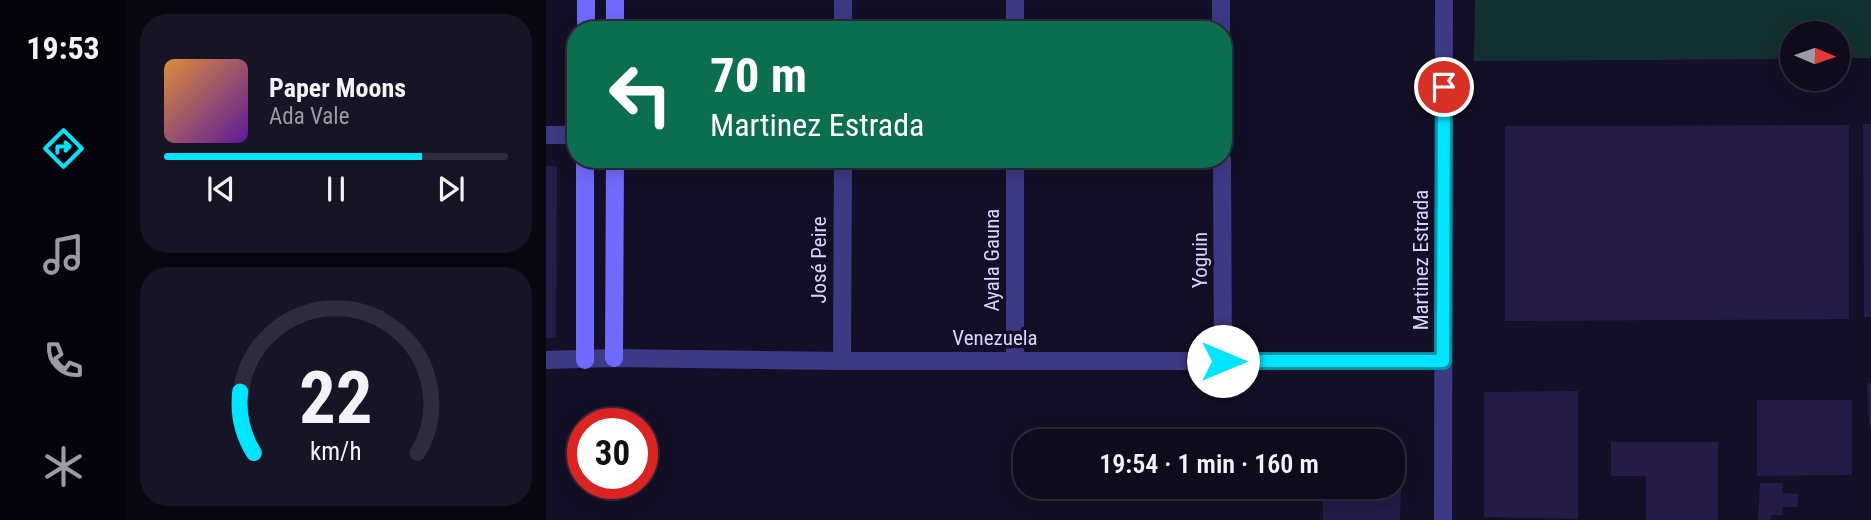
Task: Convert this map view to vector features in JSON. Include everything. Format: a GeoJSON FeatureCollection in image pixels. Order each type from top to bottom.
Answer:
{"type":"FeatureCollection","features":[{"type":"Feature","properties":{"kind":"street"},"geometry":{"type":"LineString","coordinates":[[586,0],[586,21]]}},
{"type":"Feature","properties":{"kind":"street"},"geometry":{"type":"LineString","coordinates":[[615,0],[615,21]]}},
{"type":"Feature","properties":{"kind":"street"},"geometry":{"type":"LineString","coordinates":[[843,0],[843,21]]}},
{"type":"Feature","properties":{"kind":"street"},"geometry":{"type":"LineString","coordinates":[[1015,0],[1015,21]]}},
{"type":"Feature","properties":{"kind":"street"},"geometry":{"type":"LineString","coordinates":[[1221,0],[1221,21]]}},
{"type":"Feature","properties":{"kind":"street","name":"Martinez Estrada"},"geometry":{"type":"LineString","coordinates":[[1443,520],[1444,0]]}},
{"type":"Feature","properties":{"kind":"street"},"geometry":{"type":"LineString","coordinates":[[546,135],[567,135]]}},
{"type":"Feature","properties":{"kind":"street"},"geometry":{"type":"LineString","coordinates":[[585,168],[585,360]]}},
{"type":"Feature","properties":{"kind":"street"},"geometry":{"type":"LineString","coordinates":[[614,358],[615,168]]}},
{"type":"Feature","properties":{"kind":"street","name":"José Peire"},"geometry":{"type":"LineString","coordinates":[[842,361],[843,168]]}},
{"type":"Feature","properties":{"kind":"street","name":"Ayala Gauna"},"geometry":{"type":"LineString","coordinates":[[1015,168],[1015,361]]}},
{"type":"Feature","properties":{"kind":"street","name":"Yoguin"},"geometry":{"type":"LineString","coordinates":[[1222,168],[1223,361]]}},
{"type":"Feature","properties":{"kind":"street","name":"Venezuela"},"geometry":{"type":"LineString","coordinates":[[546,360],[1443,361]]}},
{"type":"Feature","properties":{"kind":"green space"},"geometry":{"type":"Polygon","coordinates":[[[1475,0],[1871,0],[1871,58],[1850,58],[1850,21],[1780,21],[1780,59],[1474,61],[1475,0]]]}},
{"type":"Feature","properties":{"kind":"building"},"geometry":{"type":"Polygon","coordinates":[[[1863,124],[1871,124],[1871,317],[1864,317],[1863,124]]]}},
{"type":"Feature","properties":{"kind":"building"},"geometry":{"type":"Polygon","coordinates":[[[1849,125],[1849,319],[1505,321],[1505,126],[1849,125]]]}},
{"type":"Feature","properties":{"kind":"building"},"geometry":{"type":"Polygon","coordinates":[[[546,166],[557,166],[556,338],[546,338],[546,166]]]}},
{"type":"Feature","properties":{"kind":"building"},"geometry":{"type":"Polygon","coordinates":[[[1867,382],[1871,382],[1871,428],[1869,428],[1867,382]]]}},
{"type":"Feature","properties":{"kind":"building"},"geometry":{"type":"Polygon","coordinates":[[[1578,391],[1578,519],[1484,517],[1484,392],[1578,391]]]}},
{"type":"Feature","properties":{"kind":"building"},"geometry":{"type":"Polygon","coordinates":[[[1757,400],[1852,400],[1852,475],[1757,476],[1757,400]]]}},
{"type":"Feature","properties":{"kind":"building"},"geometry":{"type":"Polygon","coordinates":[[[1611,442],[1718,442],[1718,520],[1646,520],[1646,476],[1611,476],[1611,442]]]}},
{"type":"Feature","properties":{"kind":"building"},"geometry":{"type":"Polygon","coordinates":[[[1760,483],[1782,483],[1783,493],[1798,494],[1798,507],[1782,507],[1783,515],[1771,515],[1771,520],[1758,520],[1760,483]]]}},
{"type":"Feature","properties":{"kind":"building"},"geometry":{"type":"Polygon","coordinates":[[[1323,499],[1401,499],[1400,520],[1323,520],[1323,499]]]}},
{"type":"Feature","properties":{"kind":"route"},"geometry":{"type":"LineString","coordinates":[[1223,361],[1443,361],[1444,87]]}}]}
